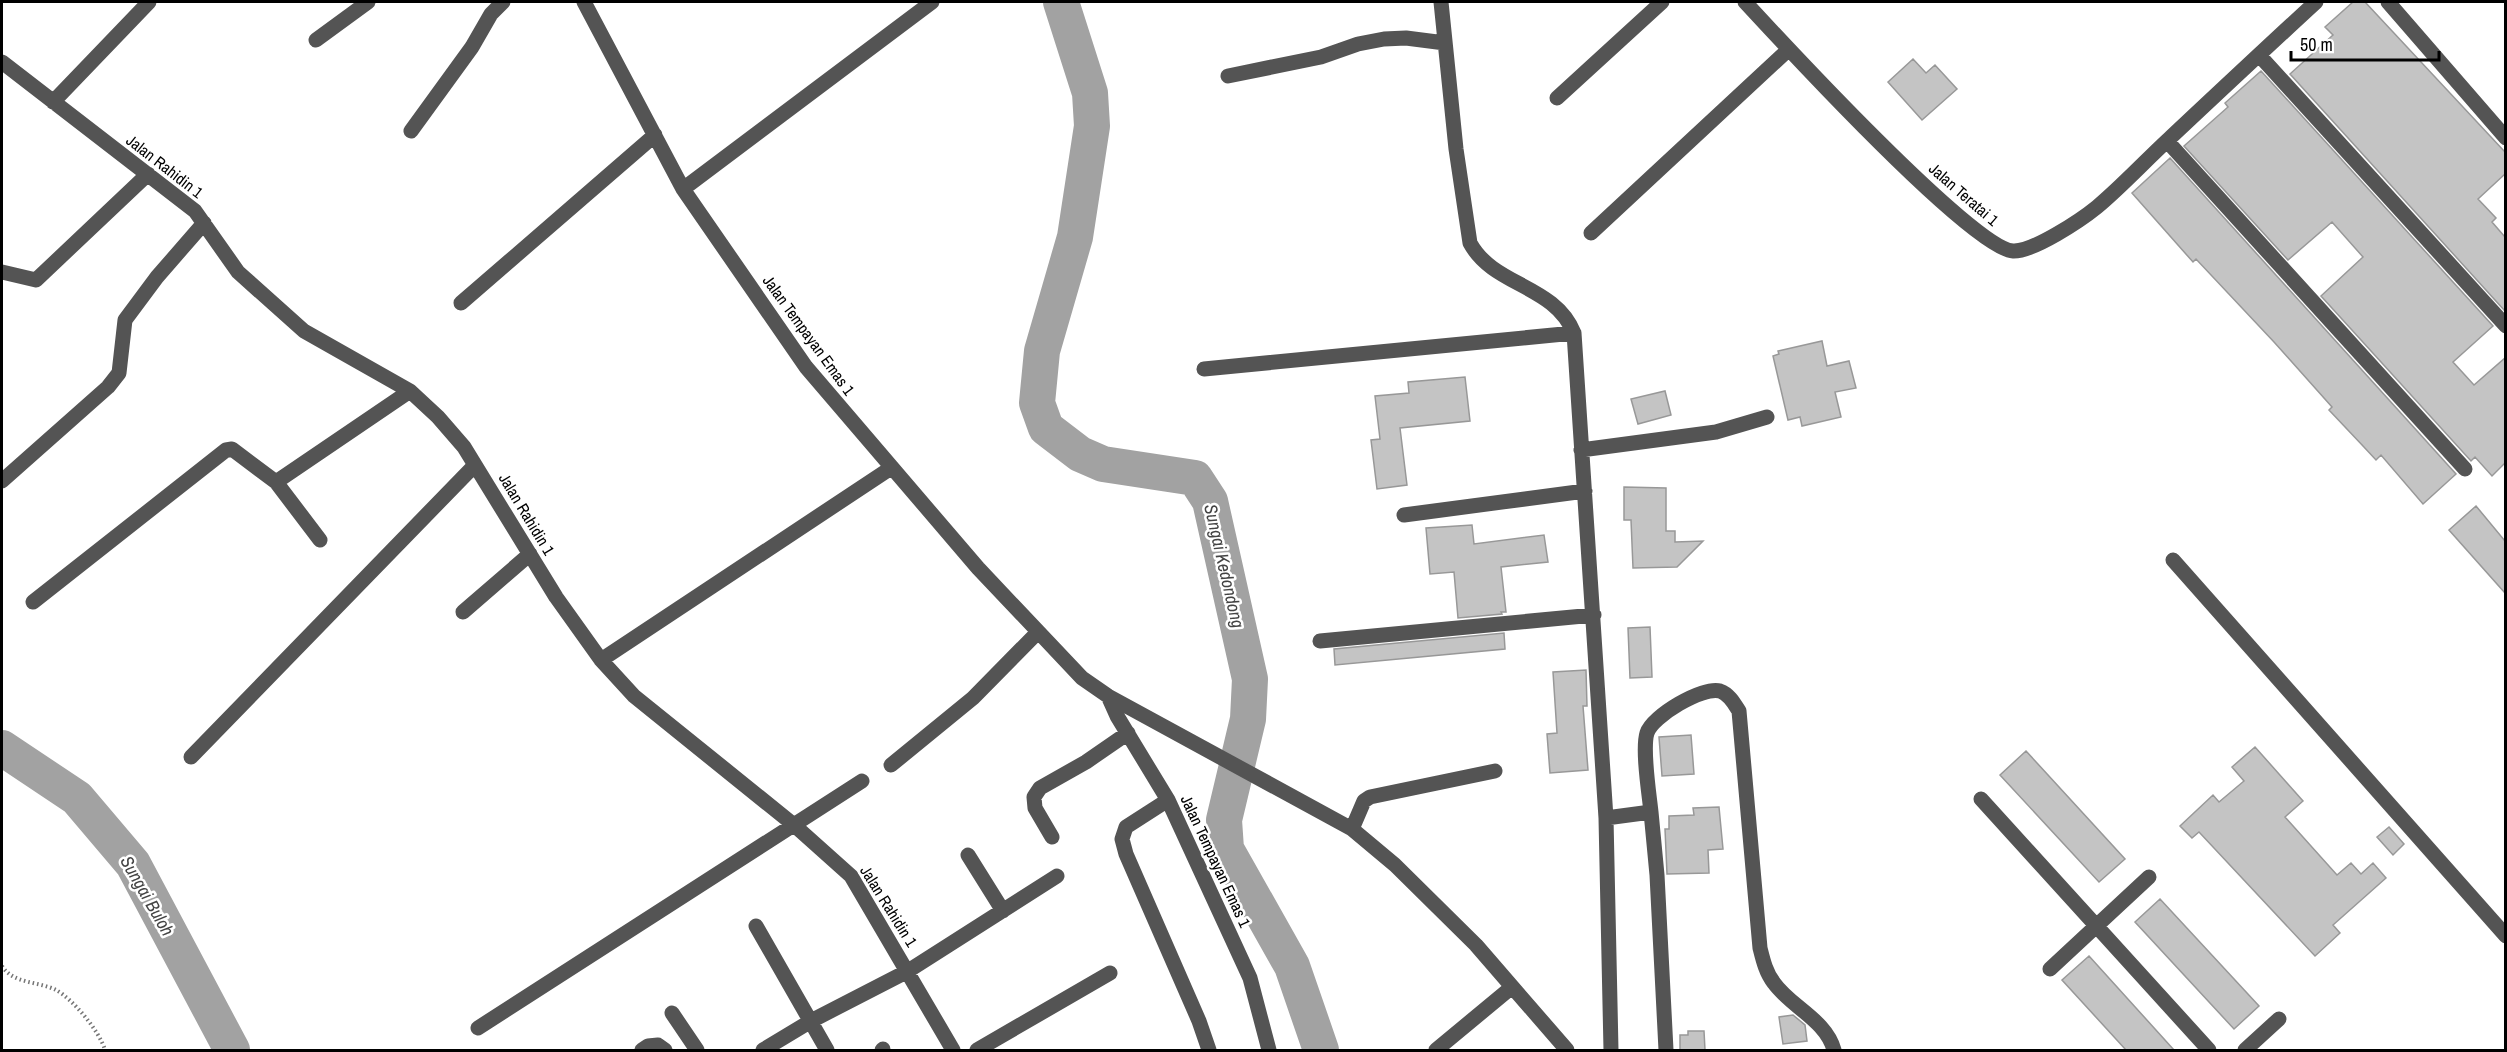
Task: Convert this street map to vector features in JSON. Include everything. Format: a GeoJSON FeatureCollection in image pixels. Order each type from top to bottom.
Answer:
{"type":"FeatureCollection","features":[{"type":"Feature","properties":{"kind":"street"},"geometry":{"type":"LineString","coordinates":[[53,102],[149,2]]}},
{"type":"Feature","properties":{"kind":"street"},"geometry":{"type":"LineString","coordinates":[[316,40],[368,2]]}},
{"type":"Feature","properties":{"kind":"street"},"geometry":{"type":"LineString","coordinates":[[411,130],[472,47],[491,14],[503,2]]}},
{"type":"Feature","properties":{"kind":"street","name":"Jalan Tempayan Emas 1"},"geometry":{"type":"LineString","coordinates":[[584,2],[683,189],[806,367],[891,468],[1038,632],[1082,678],[1108,696],[1173,733],[1304,800],[1352,829],[1395,865],[1476,945],[1567,1050]]}},
{"type":"Feature","properties":{"kind":"street"},"geometry":{"type":"LineString","coordinates":[[683,189],[932,2]]}},
{"type":"Feature","properties":{"kind":"street"},"geometry":{"type":"LineString","coordinates":[[1441,2],[1470,243],[1476,255],[1486,265],[1553,303],[1569,321],[1574,333],[1606,818],[1611,1050]]}},
{"type":"Feature","properties":{"kind":"street"},"geometry":{"type":"LineString","coordinates":[[1557,98],[1662,2]]}},
{"type":"Feature","properties":{"kind":"street","name":"Jalan Teratai 1"},"geometry":{"type":"LineString","coordinates":[[1745,2],[1835,97],[1957,215],[2003,249],[2014,251],[2053,237],[2096,207],[2316,2]]}},
{"type":"Feature","properties":{"kind":"street"},"geometry":{"type":"LineString","coordinates":[[2388,2],[2505,138]]}},
{"type":"Feature","properties":{"kind":"street"},"geometry":{"type":"LineString","coordinates":[[1228,76],[1322,57],[1358,44],[1384,39],[1406,38],[1445,43]]}},
{"type":"Feature","properties":{"kind":"street"},"geometry":{"type":"LineString","coordinates":[[1591,233],[1789,49]]}},
{"type":"Feature","properties":{"kind":"street"},"geometry":{"type":"LineString","coordinates":[[2259,55],[2505,326]]}},
{"type":"Feature","properties":{"kind":"street","name":"Jalan Rahidin 1"},"geometry":{"type":"LineString","coordinates":[[2,62],[195,212],[238,272],[304,331],[410,391],[438,417],[464,447],[556,597],[602,660],[634,696],[794,825],[851,876],[953,1050]]}},
{"type":"Feature","properties":{"kind":"street"},"geometry":{"type":"LineString","coordinates":[[461,303],[655,135]]}},
{"type":"Feature","properties":{"kind":"street"},"geometry":{"type":"LineString","coordinates":[[2167,141],[2465,469]]}},
{"type":"Feature","properties":{"kind":"street"},"geometry":{"type":"LineString","coordinates":[[2,272],[36,280],[147,174]]}},
{"type":"Feature","properties":{"kind":"street"},"geometry":{"type":"LineString","coordinates":[[2,482],[108,387],[119,373],[125,320],[157,277],[204,223]]}},
{"type":"Feature","properties":{"kind":"street"},"geometry":{"type":"LineString","coordinates":[[1204,369],[1574,333]]}},
{"type":"Feature","properties":{"kind":"street"},"geometry":{"type":"LineString","coordinates":[[276,482],[410,391]]}},
{"type":"Feature","properties":{"kind":"street"},"geometry":{"type":"LineString","coordinates":[[1581,450],[1716,432],[1767,417]]}},
{"type":"Feature","properties":{"kind":"street"},"geometry":{"type":"LineString","coordinates":[[33,602],[226,450],[232,449],[276,482],[320,540]]}},
{"type":"Feature","properties":{"kind":"street"},"geometry":{"type":"LineString","coordinates":[[191,757],[475,465]]}},
{"type":"Feature","properties":{"kind":"street"},"geometry":{"type":"LineString","coordinates":[[602,660],[891,468]]}},
{"type":"Feature","properties":{"kind":"street"},"geometry":{"type":"LineString","coordinates":[[1404,515],[1585,491]]}},
{"type":"Feature","properties":{"kind":"street"},"geometry":{"type":"LineString","coordinates":[[463,612],[530,554]]}},
{"type":"Feature","properties":{"kind":"street"},"geometry":{"type":"LineString","coordinates":[[2174,560],[2505,936]]}},
{"type":"Feature","properties":{"kind":"street"},"geometry":{"type":"LineString","coordinates":[[1320,641],[1594,615]]}},
{"type":"Feature","properties":{"kind":"street"},"geometry":{"type":"LineString","coordinates":[[891,765],[973,698],[1038,632]]}},
{"type":"Feature","properties":{"kind":"street"},"geometry":{"type":"LineString","coordinates":[[1666,1050],[1657,875],[1646,739],[1650,726],[1659,716],[1697,695],[1713,690],[1728,695],[1739,711],[1760,948],[1765,965],[1774,983],[1819,1026],[1834,1050]]}},
{"type":"Feature","properties":{"kind":"street","name":"Jalan Tempayan Emas 1"},"geometry":{"type":"LineString","coordinates":[[1108,696],[1168,800],[1250,978],[1269,1050]]}},
{"type":"Feature","properties":{"kind":"street"},"geometry":{"type":"LineString","coordinates":[[1052,837],[1035,808],[1034,797],[1040,788],[1086,762],[1128,733]]}},
{"type":"Feature","properties":{"kind":"street"},"geometry":{"type":"LineString","coordinates":[[1352,829],[1364,801],[1370,797],[1495,771]]}},
{"type":"Feature","properties":{"kind":"street"},"geometry":{"type":"LineString","coordinates":[[478,1028],[862,781]]}},
{"type":"Feature","properties":{"kind":"street"},"geometry":{"type":"LineString","coordinates":[[1981,799],[2209,1050]]}},
{"type":"Feature","properties":{"kind":"street"},"geometry":{"type":"LineString","coordinates":[[1168,800],[1126,827],[1122,838],[1126,855],[1199,1021],[1209,1050]]}},
{"type":"Feature","properties":{"kind":"street"},"geometry":{"type":"LineString","coordinates":[[1606,818],[1651,812]]}},
{"type":"Feature","properties":{"kind":"street"},"geometry":{"type":"LineString","coordinates":[[968,855],[1003,910]]}},
{"type":"Feature","properties":{"kind":"street"},"geometry":{"type":"LineString","coordinates":[[763,1050],[811,1021],[908,971],[1056,876]]}},
{"type":"Feature","properties":{"kind":"street"},"geometry":{"type":"LineString","coordinates":[[2050,969],[2149,877]]}},
{"type":"Feature","properties":{"kind":"street"},"geometry":{"type":"LineString","coordinates":[[756,926],[828,1050]]}},
{"type":"Feature","properties":{"kind":"street"},"geometry":{"type":"LineString","coordinates":[[977,1050],[1110,973]]}},
{"type":"Feature","properties":{"kind":"street"},"geometry":{"type":"LineString","coordinates":[[1436,1050],[1512,987]]}},
{"type":"Feature","properties":{"kind":"street"},"geometry":{"type":"LineString","coordinates":[[672,1013],[697,1050]]}},
{"type":"Feature","properties":{"kind":"street"},"geometry":{"type":"LineString","coordinates":[[2245,1050],[2278,1020]]}},
{"type":"Feature","properties":{"kind":"street"},"geometry":{"type":"LineString","coordinates":[[642,1050],[648,1046],[658,1045],[665,1050]]}},
{"type":"Feature","properties":{"kind":"path"},"geometry":{"type":"LineString","coordinates":[[2,966],[13,977],[55,990],[66,997],[97,1034],[105,1050]]}},
{"type":"Feature","properties":{"kind":"building"},"geometry":{"type":"Polygon","coordinates":[[[2353,2],[2365,2],[2505,152],[2505,174],[2478,199],[2496,218],[2492,222],[2505,237],[2505,311],[2290,74],[2333,35],[2325,27],[2353,2]]]}},
{"type":"Feature","properties":{"kind":"building"},"geometry":{"type":"Polygon","coordinates":[[[1913,59],[1926,73],[1935,65],[1957,89],[1922,120],[1888,82],[1913,59]]]}},
{"type":"Feature","properties":{"kind":"building"},"geometry":{"type":"Polygon","coordinates":[[[2261,71],[2493,326],[2453,362],[2474,385],[2505,358],[2505,463],[2492,476],[2475,457],[2471,461],[2321,296],[2363,257],[2332,222],[2288,260],[2184,146],[2228,107],[2225,103],[2261,71]]]}},
{"type":"Feature","properties":{"kind":"building"},"geometry":{"type":"Polygon","coordinates":[[[2170,158],[2456,474],[2423,504],[2381,455],[2376,460],[2329,410],[2332,407],[2274,342],[2196,259],[2193,262],[2132,193],[2170,158]]]}},
{"type":"Feature","properties":{"kind":"building"},"geometry":{"type":"Polygon","coordinates":[[[1822,341],[1827,366],[1849,361],[1856,388],[1835,392],[1841,417],[1802,426],[1800,417],[1788,420],[1773,356],[1779,354],[1778,351],[1822,341]]]}},
{"type":"Feature","properties":{"kind":"building"},"geometry":{"type":"Polygon","coordinates":[[[1465,377],[1470,421],[1400,428],[1407,485],[1377,489],[1371,440],[1380,439],[1375,396],[1409,393],[1408,382],[1465,377]]]}},
{"type":"Feature","properties":{"kind":"building"},"geometry":{"type":"Polygon","coordinates":[[[1665,391],[1671,415],[1638,424],[1631,399],[1665,391]]]}},
{"type":"Feature","properties":{"kind":"building"},"geometry":{"type":"Polygon","coordinates":[[[1624,487],[1666,488],[1666,531],[1675,531],[1675,542],[1703,541],[1677,567],[1633,568],[1631,520],[1624,520],[1624,487]]]}},
{"type":"Feature","properties":{"kind":"building"},"geometry":{"type":"Polygon","coordinates":[[[2476,506],[2505,541],[2505,593],[2449,530],[2476,506]]]}},
{"type":"Feature","properties":{"kind":"building"},"geometry":{"type":"Polygon","coordinates":[[[1472,525],[1474,544],[1544,535],[1548,562],[1501,567],[1506,612],[1458,618],[1454,572],[1430,574],[1426,528],[1472,525]]]}},
{"type":"Feature","properties":{"kind":"building"},"geometry":{"type":"Polygon","coordinates":[[[1650,627],[1652,677],[1630,678],[1628,628],[1650,627]]]}},
{"type":"Feature","properties":{"kind":"building"},"geometry":{"type":"Polygon","coordinates":[[[1504,633],[1505,649],[1335,665],[1334,649],[1504,633]]]}},
{"type":"Feature","properties":{"kind":"building"},"geometry":{"type":"Polygon","coordinates":[[[1586,670],[1587,706],[1583,706],[1588,770],[1550,773],[1547,734],[1557,733],[1553,672],[1586,670]]]}},
{"type":"Feature","properties":{"kind":"building"},"geometry":{"type":"Polygon","coordinates":[[[1691,735],[1694,774],[1662,776],[1659,737],[1691,735]]]}},
{"type":"Feature","properties":{"kind":"building"},"geometry":{"type":"Polygon","coordinates":[[[2255,747],[2303,801],[2285,817],[2337,875],[2351,863],[2361,874],[2373,863],[2386,878],[2333,925],[2340,933],[2315,956],[2199,832],[2192,838],[2180,826],[2213,795],[2219,802],[2244,781],[2232,767],[2255,747]]]}},
{"type":"Feature","properties":{"kind":"building"},"geometry":{"type":"Polygon","coordinates":[[[2026,751],[2125,859],[2099,882],[2000,775],[2026,751]]]}},
{"type":"Feature","properties":{"kind":"building"},"geometry":{"type":"Polygon","coordinates":[[[1719,807],[1723,849],[1708,850],[1709,873],[1667,874],[1665,829],[1669,829],[1669,816],[1694,815],[1693,808],[1719,807]]]}},
{"type":"Feature","properties":{"kind":"building"},"geometry":{"type":"Polygon","coordinates":[[[2389,827],[2404,844],[2393,855],[2377,837],[2389,827]]]}},
{"type":"Feature","properties":{"kind":"building"},"geometry":{"type":"Polygon","coordinates":[[[2160,899],[2259,1006],[2234,1029],[2135,922],[2160,899]]]}},
{"type":"Feature","properties":{"kind":"building"},"geometry":{"type":"Polygon","coordinates":[[[2089,956],[2174,1050],[2126,1050],[2062,980],[2089,956]]]}},
{"type":"Feature","properties":{"kind":"building"},"geometry":{"type":"Polygon","coordinates":[[[1793,1015],[1805,1025],[1807,1041],[1783,1044],[1779,1017],[1793,1015]]]}},
{"type":"Feature","properties":{"kind":"building"},"geometry":{"type":"Polygon","coordinates":[[[1688,1031],[1704,1031],[1705,1050],[1680,1050],[1680,1035],[1688,1035],[1688,1031]]]}},
{"type":"Feature","properties":{"kind":"waterway","name":"Sungai Kedondong"},"geometry":{"type":"LineString","coordinates":[[1061,2],[1090,93],[1092,126],[1075,237],[1042,351],[1037,403],[1046,428],[1080,454],[1103,464],[1195,478],[1210,501],[1250,679],[1248,719],[1224,820],[1226,849],[1292,966],[1321,1050]]}},
{"type":"Feature","properties":{"kind":"waterway","name":"Sungai Buloh"},"geometry":{"type":"LineString","coordinates":[[2,748],[77,798],[133,864],[232,1050]]}}]}
